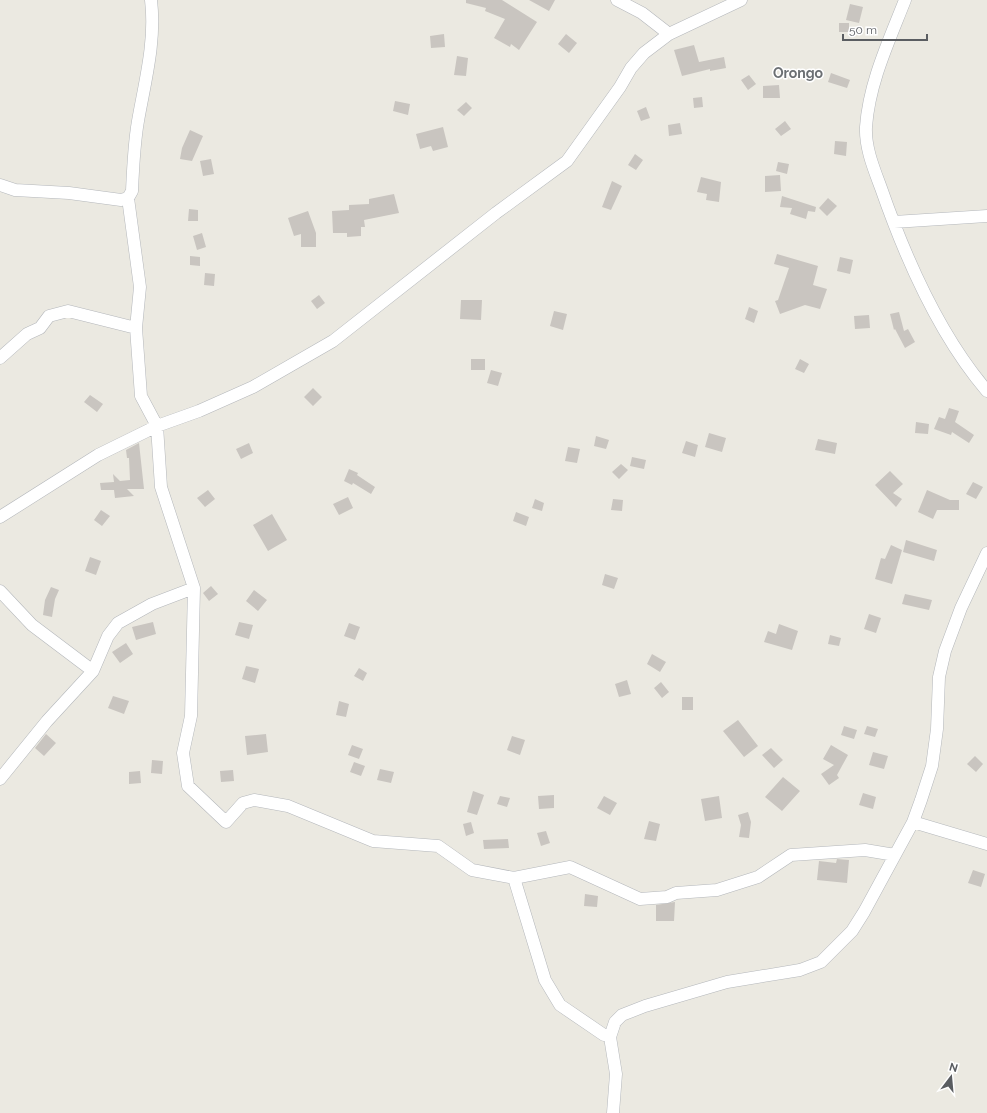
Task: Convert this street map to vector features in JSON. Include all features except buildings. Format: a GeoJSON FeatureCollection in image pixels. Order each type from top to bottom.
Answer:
{"type":"FeatureCollection","features":[{"type":"Feature","properties":{"kind":"street"},"geometry":{"type":"LineString","coordinates":[[151,0],[153,34],[138,122],[132,191],[128,198],[140,287],[136,328],[140,396],[157,426],[161,487],[194,588],[191,716],[183,753],[188,786],[226,822],[243,803],[254,800],[288,806],[373,842],[438,846],[472,870],[514,878],[570,867],[640,899],[667,897],[676,893],[718,890],[758,877],[791,855],[865,850],[895,855]]}},
{"type":"Feature","properties":{"kind":"street"},"geometry":{"type":"LineString","coordinates":[[617,0],[642,12],[669,34]]}},
{"type":"Feature","properties":{"kind":"street"},"geometry":{"type":"LineString","coordinates":[[0,517],[98,455],[157,426],[199,411],[253,387],[290,367],[339,336],[496,213],[567,161],[620,87],[631,68],[644,53],[669,34],[741,0]]}},
{"type":"Feature","properties":{"kind":"street"},"geometry":{"type":"LineString","coordinates":[[905,0],[873,85],[868,107],[866,129],[869,154],[894,222],[924,292],[952,341],[976,379],[987,392]]}},
{"type":"Feature","properties":{"kind":"street"},"geometry":{"type":"LineString","coordinates":[[0,185],[15,190],[69,193],[121,200],[128,198]]}},
{"type":"Feature","properties":{"kind":"street"},"geometry":{"type":"LineString","coordinates":[[894,222],[987,216]]}},
{"type":"Feature","properties":{"kind":"street"},"geometry":{"type":"LineString","coordinates":[[0,358],[27,334],[40,328],[49,316],[68,311],[136,328]]}},
{"type":"Feature","properties":{"kind":"street"},"geometry":{"type":"LineString","coordinates":[[613,1113],[616,1074],[610,1037],[615,1022],[622,1014],[727,982],[800,970],[821,962],[852,931],[913,822],[932,766],[937,729],[939,677],[945,651],[961,608],[987,553]]}},
{"type":"Feature","properties":{"kind":"street"},"geometry":{"type":"LineString","coordinates":[[0,779],[47,721],[93,670],[108,636],[118,623],[152,604],[194,588]]}},
{"type":"Feature","properties":{"kind":"street"},"geometry":{"type":"LineString","coordinates":[[0,590],[32,625],[93,670]]}},
{"type":"Feature","properties":{"kind":"street"},"geometry":{"type":"LineString","coordinates":[[913,822],[987,844]]}},
{"type":"Feature","properties":{"kind":"street"},"geometry":{"type":"LineString","coordinates":[[514,878],[545,980],[560,1005],[604,1035]]}},
{"type":"Feature","properties":{"kind":"district","name":"Orongo"},"geometry":{"type":"Point","coordinates":[798,73]}}]}
